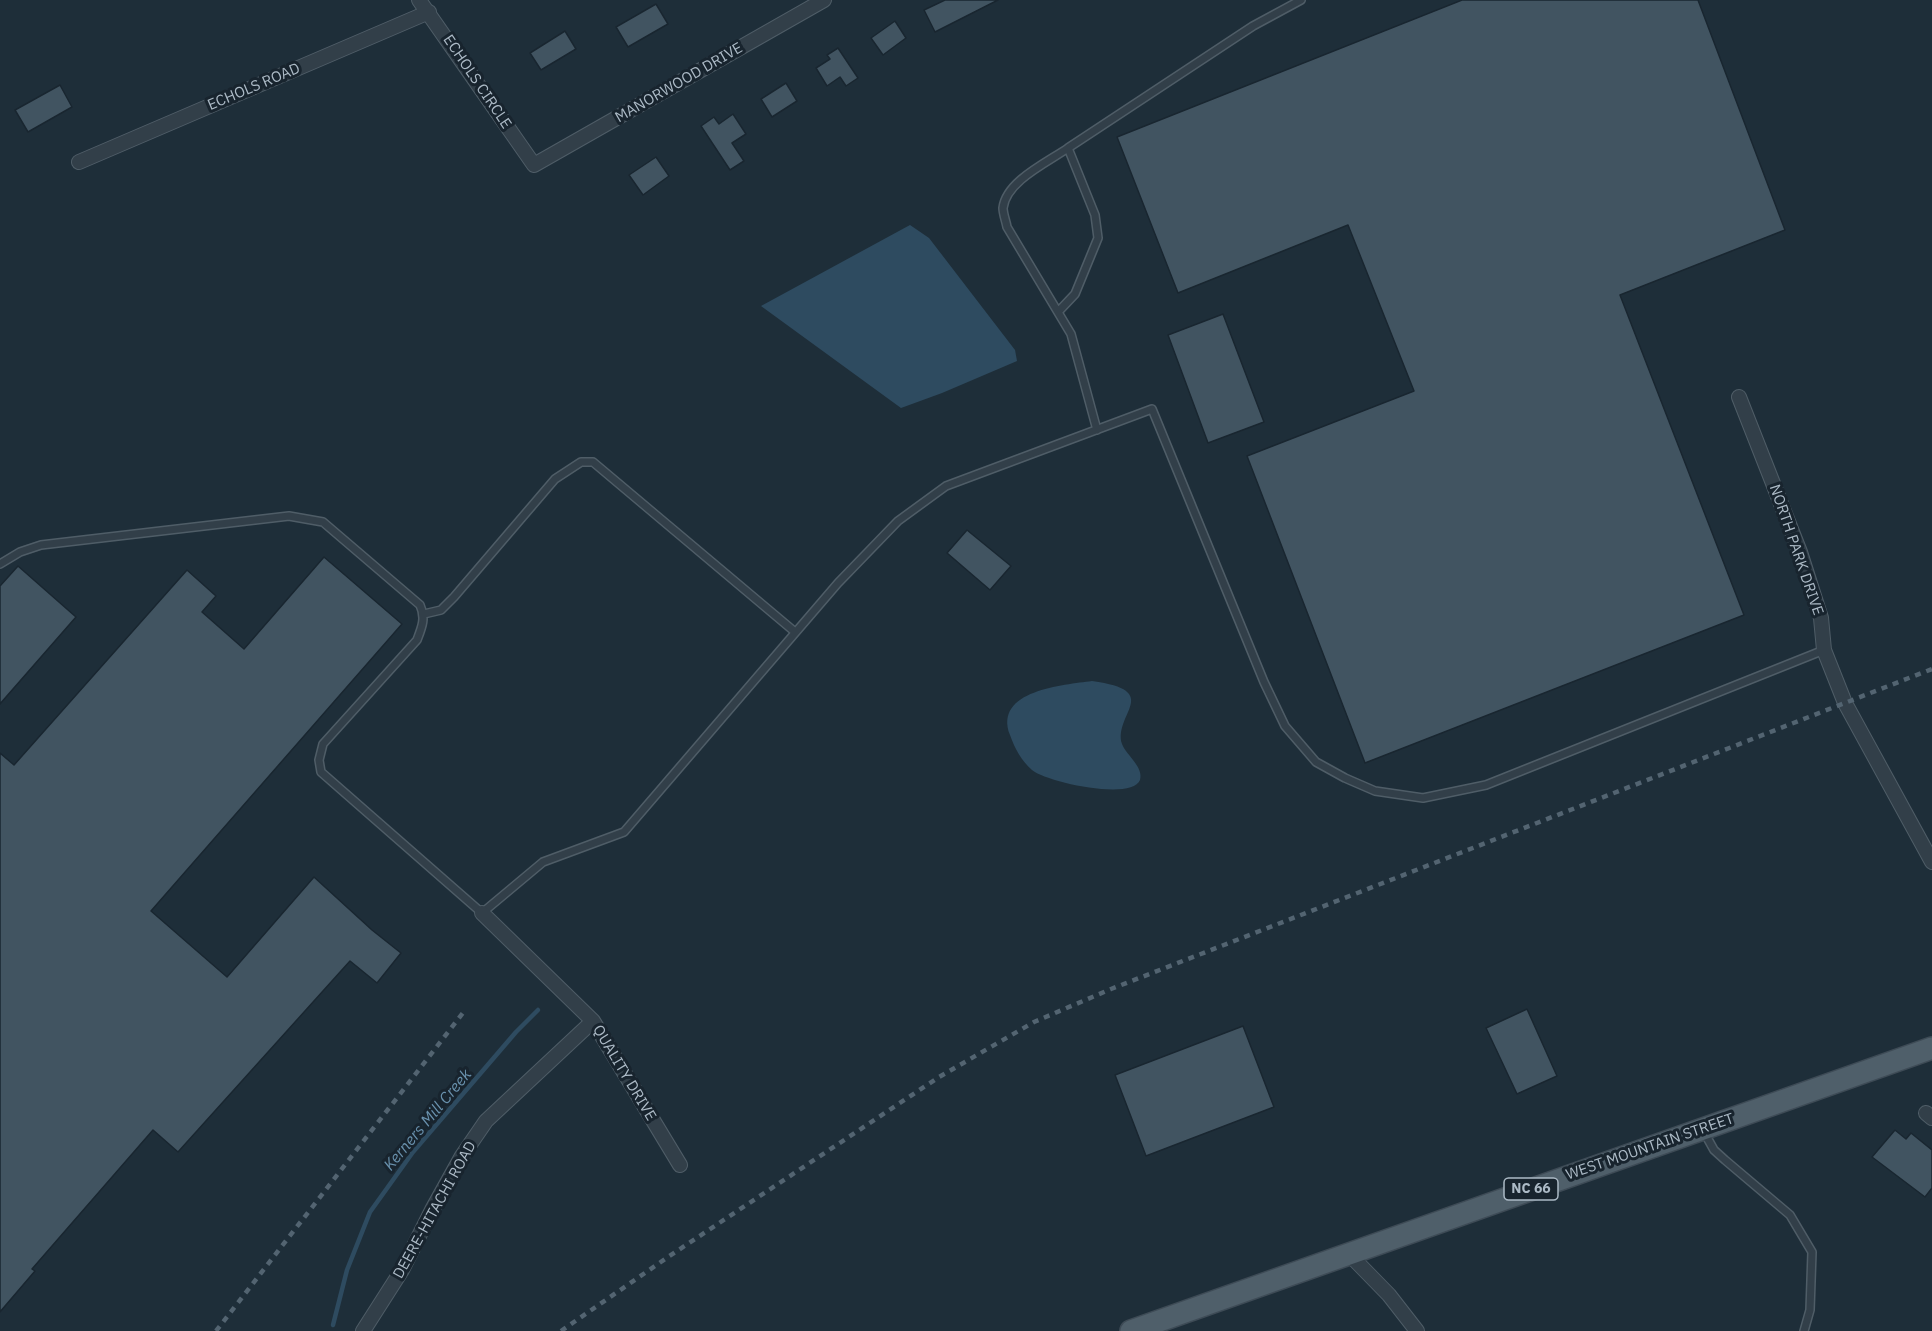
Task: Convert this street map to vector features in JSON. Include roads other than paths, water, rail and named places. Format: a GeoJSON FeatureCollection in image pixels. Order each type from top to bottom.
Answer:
{"type":"FeatureCollection","features":[{"type":"Feature","properties":{"kind":"main road","name":"WEST MOUNTAIN STREET"},"geometry":{"type":"LineString","coordinates":[[1131,1331],[1932,1048]]}},
{"type":"Feature","properties":{"kind":"street","name":"ECHOLS CIRCLE"},"geometry":{"type":"LineString","coordinates":[[419,0],[534,165]]}},
{"type":"Feature","properties":{"kind":"street","name":"MANORWOOD DRIVE"},"geometry":{"type":"LineString","coordinates":[[534,165],[824,0]]}},
{"type":"Feature","properties":{"kind":"street","name":"ECHOLS ROAD"},"geometry":{"type":"LineString","coordinates":[[79,162],[429,12]]}},
{"type":"Feature","properties":{"kind":"street","name":"NORTH PARK DRIVE"},"geometry":{"type":"LineString","coordinates":[[1739,397],[1800,552],[1821,618],[1824,650],[1845,703],[1932,862]]}},
{"type":"Feature","properties":{"kind":"street","name":"QUALITY DRIVE"},"geometry":{"type":"LineString","coordinates":[[482,913],[593,1021],[680,1165]]}},
{"type":"Feature","properties":{"kind":"street","name":"DEERE-HITACHI ROAD"},"geometry":{"type":"LineString","coordinates":[[363,1331],[402,1270],[457,1165],[486,1121],[593,1021]]}},
{"type":"Feature","properties":{"kind":"street"},"geometry":{"type":"LineString","coordinates":[[1348,1253],[1389,1295],[1417,1331]]}},
{"type":"Feature","properties":{"kind":"lane"},"geometry":{"type":"LineString","coordinates":[[1097,430],[1071,334],[1007,227],[1003,209],[1007,197],[1023,178],[1253,26],[1301,0]]}},
{"type":"Feature","properties":{"kind":"lane"},"geometry":{"type":"LineString","coordinates":[[1058,312],[1075,294],[1098,238],[1095,215],[1068,148]]}},
{"type":"Feature","properties":{"kind":"lane"},"geometry":{"type":"LineString","coordinates":[[0,564],[20,552],[41,545],[289,516],[323,522],[420,605],[424,614],[417,639],[323,744],[319,760],[321,772],[482,913],[543,862],[624,832],[838,583],[898,521],[946,486],[1152,410],[1264,682],[1285,726],[1316,762],[1375,791],[1423,798],[1486,784],[1824,650]]}},
{"type":"Feature","properties":{"kind":"lane"},"geometry":{"type":"LineString","coordinates":[[424,614],[441,610],[454,597],[555,479],[581,462],[593,462],[795,632]]}},
{"type":"Feature","properties":{"kind":"lane"},"geometry":{"type":"LineString","coordinates":[[1703,1129],[1714,1149],[1725,1160],[1790,1215],[1812,1251],[1810,1310],[1803,1331]]}},
{"type":"Feature","properties":{"kind":"water"},"geometry":{"type":"Polygon","coordinates":[[[910,225],[929,238],[1015,350],[1017,361],[901,408],[761,306],[910,225]]]}},
{"type":"Feature","properties":{"kind":"water"},"geometry":{"type":"Polygon","coordinates":[[[1092,681],[1114,685],[1126,691],[1131,697],[1131,705],[1121,733],[1122,744],[1141,775],[1140,780],[1134,786],[1122,789],[1088,787],[1040,775],[1032,770],[1019,754],[1010,735],[1007,720],[1012,708],[1021,699],[1049,688],[1092,681]]]}},
{"type":"Feature","properties":{"kind":"waterway","name":"Kerners Mill Creek"},"geometry":{"type":"LineString","coordinates":[[333,1325],[347,1270],[370,1212],[413,1152],[516,1032],[538,1010]]}},
{"type":"Feature","properties":{"kind":"railway"},"geometry":{"type":"LineString","coordinates":[[561,1331],[939,1077],[1034,1022],[1111,989],[1932,669]]}},
{"type":"Feature","properties":{"kind":"railway"},"geometry":{"type":"LineString","coordinates":[[216,1331],[466,1009]]}}]}
